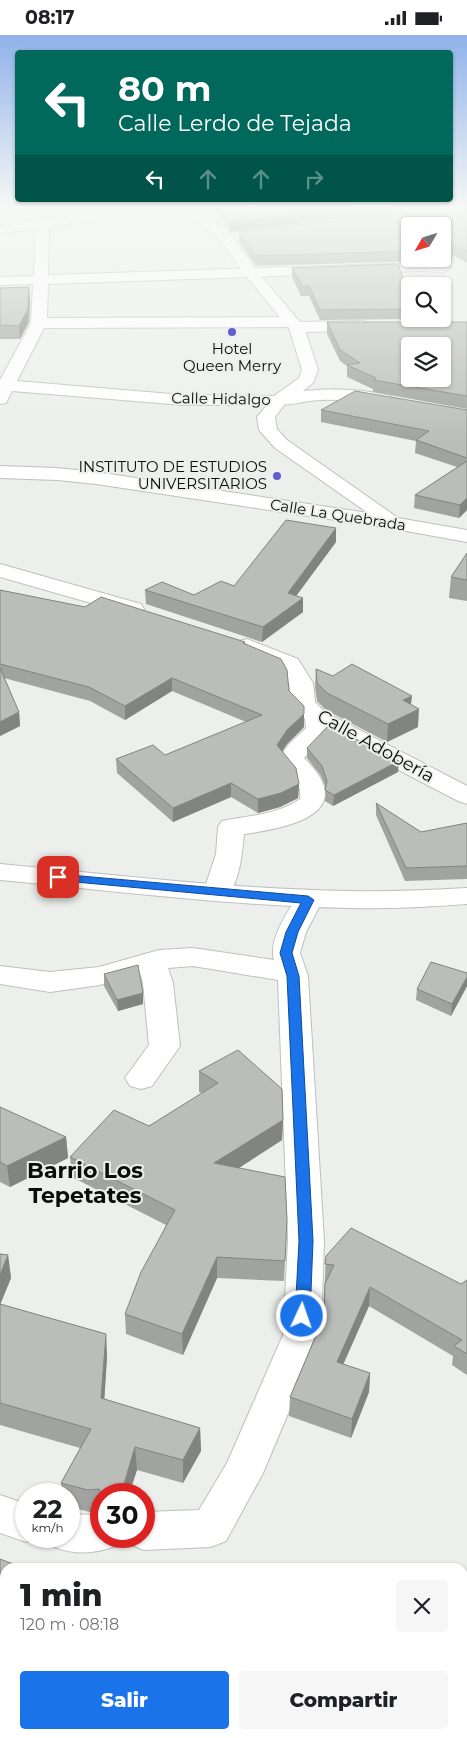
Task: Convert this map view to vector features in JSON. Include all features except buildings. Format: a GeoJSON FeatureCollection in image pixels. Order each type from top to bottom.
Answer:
{"type":"FeatureCollection","features":[{"type":"Feature","properties":{"kind":"street"},"geometry":{"type":"LineString","coordinates":[[3,390],[39,323],[42,284]]}},
{"type":"Feature","properties":{"kind":"street"},"geometry":{"type":"LineString","coordinates":[[261,284],[294,324],[310,370],[307,380],[280,400]]}},
{"type":"Feature","properties":{"kind":"street"},"geometry":{"type":"LineString","coordinates":[[39,323],[382,326]]}},
{"type":"Feature","properties":{"kind":"street"},"geometry":{"type":"LineString","coordinates":[[310,370],[327,380],[364,394]]}},
{"type":"Feature","properties":{"kind":"street","name":"Calle Hidalgo"},"geometry":{"type":"LineString","coordinates":[[3,390],[183,400],[280,400]]}},
{"type":"Feature","properties":{"kind":"street"},"geometry":{"type":"LineString","coordinates":[[280,400],[321,394],[364,394],[402,400]]}},
{"type":"Feature","properties":{"kind":"street","name":"Calle Hidalgo"},"geometry":{"type":"LineString","coordinates":[[280,400],[266,417],[268,430],[274,437],[281,444],[395,523]]}},
{"type":"Feature","properties":{"kind":"street","name":"Calle La Quebrada"},"geometry":{"type":"LineString","coordinates":[[0,472],[57,474],[96,478],[395,523],[467,536]]}},
{"type":"Feature","properties":{"kind":"street"},"geometry":{"type":"LineString","coordinates":[[0,569],[157,617]]}},
{"type":"Feature","properties":{"kind":"street","name":"Calle Adobería"},"geometry":{"type":"LineString","coordinates":[[229,640],[264,652],[290,664],[301,683],[303,704],[317,717],[467,796]]}},
{"type":"Feature","properties":{"kind":"street"},"geometry":{"type":"LineString","coordinates":[[218,890],[229,854],[231,827],[268,823],[300,812],[312,802],[314,791],[310,778],[291,759],[297,750],[318,730],[317,717]]}},
{"type":"Feature","properties":{"kind":"street"},"geometry":{"type":"LineString","coordinates":[[0,872],[308,900],[412,901],[467,896]]}},
{"type":"Feature","properties":{"kind":"street"},"geometry":{"type":"LineString","coordinates":[[155,1531],[211,1528],[243,1473],[302,1335],[306,1241],[291,972],[286,953],[292,932],[308,900]]}},
{"type":"Feature","properties":{"kind":"street"},"geometry":{"type":"LineString","coordinates":[[0,975],[50,982],[100,975],[151,961],[192,957],[291,972]]}},
{"type":"Feature","properties":{"kind":"street"},"geometry":{"type":"LineString","coordinates":[[141,1078],[165,1046],[158,983],[151,961]]}},
{"type":"Feature","properties":{"kind":"street"},"geometry":{"type":"LineString","coordinates":[[0,1514],[15,1519]]}},
{"type":"Feature","properties":{"kind":"place","name":"Hotel Queen Merry"},"geometry":{"type":"Point","coordinates":[232,332]}},
{"type":"Feature","properties":{"kind":"place","name":"INSTITUTO DE ESTUDIOS UNIVERSITARIOS"},"geometry":{"type":"Point","coordinates":[277,476]}},
{"type":"Feature","properties":{"kind":"district","name":"Barrio Los Tepetates"},"geometry":{"type":"Point","coordinates":[85,1183]}},
{"type":"Feature","properties":{"kind":"route"},"geometry":{"type":"LineString","coordinates":[[58,877],[308,900],[292,932],[286,953],[293,976],[296,1070],[306,1241],[302,1316]]}}]}
